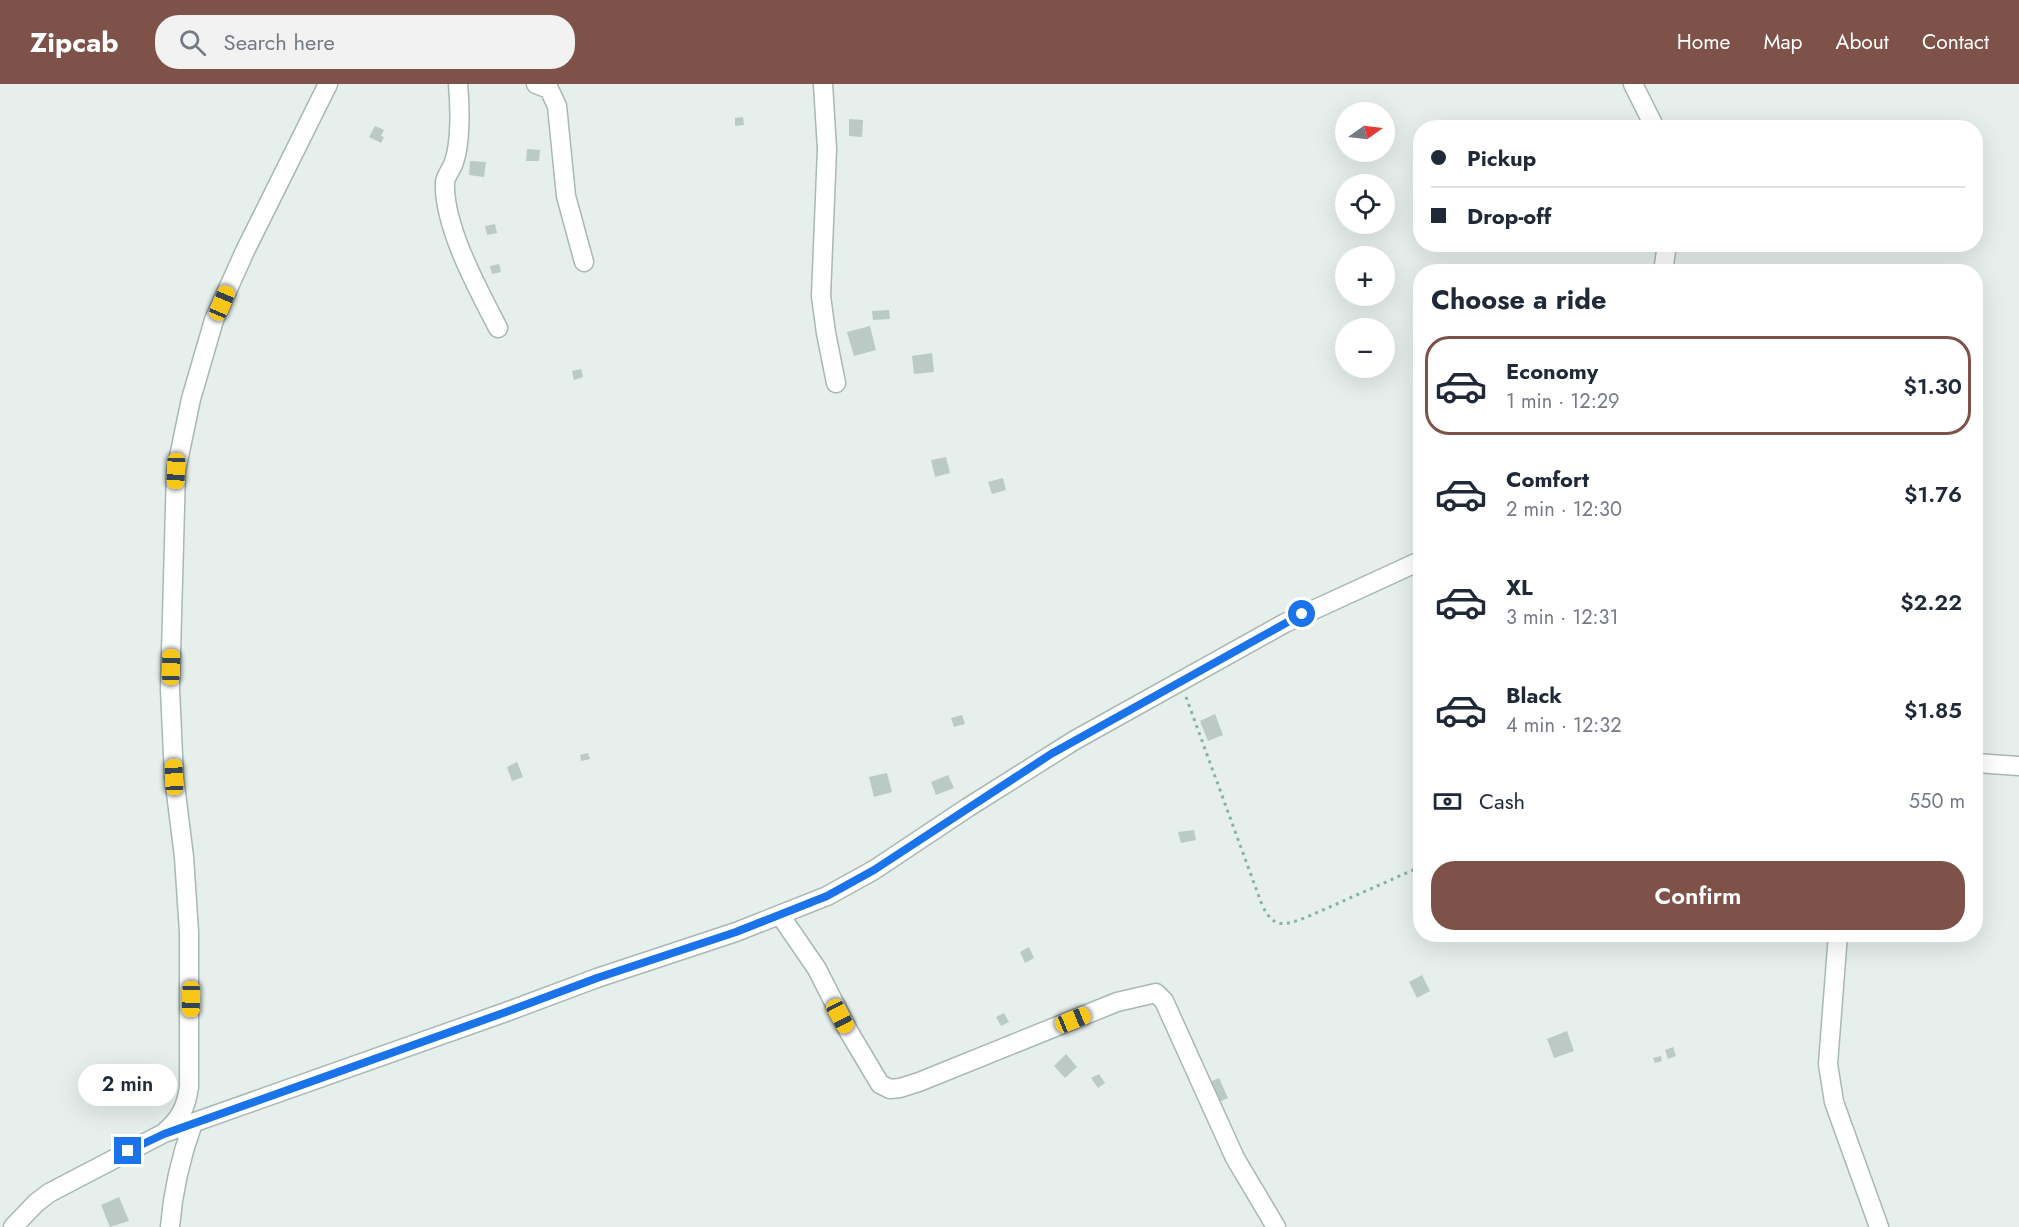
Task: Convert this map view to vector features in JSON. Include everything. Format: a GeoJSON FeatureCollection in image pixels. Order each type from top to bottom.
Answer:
{"type":"FeatureCollection","features":[{"type":"Feature","properties":{"kind":"street"},"geometry":{"type":"LineString","coordinates":[[164,1134],[184,1112],[189,1087],[189,921],[174,777],[170,689],[176,471],[191,399],[214,320],[245,251],[328,84]]}},
{"type":"Feature","properties":{"kind":"street"},"geometry":{"type":"LineString","coordinates":[[458,84],[455,161],[445,180],[449,214],[477,288],[498,328]]}},
{"type":"Feature","properties":{"kind":"street"},"geometry":{"type":"LineString","coordinates":[[536,84],[549,89],[557,106],[566,196],[584,262]]}},
{"type":"Feature","properties":{"kind":"street"},"geometry":{"type":"LineString","coordinates":[[823,84],[827,149],[821,296],[836,383]]}},
{"type":"Feature","properties":{"kind":"street"},"geometry":{"type":"LineString","coordinates":[[1633,84],[1651,120]]}},
{"type":"Feature","properties":{"kind":"street"},"geometry":{"type":"LineString","coordinates":[[13,1227],[49,1193],[164,1134],[597,978],[780,915],[827,896],[874,870],[1051,754],[1285,623],[1413,564]]}},
{"type":"Feature","properties":{"kind":"street"},"geometry":{"type":"LineString","coordinates":[[1983,763],[2019,766]]}},
{"type":"Feature","properties":{"kind":"street"},"geometry":{"type":"LineString","coordinates":[[780,915],[817,969],[872,1072],[880,1084],[890,1089],[919,1082],[1117,1002],[1156,993],[1164,1001],[1235,1158],[1276,1227]]}},
{"type":"Feature","properties":{"kind":"street"},"geometry":{"type":"LineString","coordinates":[[1837,942],[1828,1064],[1829,1080],[1834,1102],[1880,1227]]}},
{"type":"Feature","properties":{"kind":"street"},"geometry":{"type":"LineString","coordinates":[[170,1227],[172,1192],[180,1159],[193,1123]]}},
{"type":"Feature","properties":{"kind":"path"},"geometry":{"type":"LineString","coordinates":[[1180,682],[1262,905],[1272,921],[1279,924],[1289,923],[1307,917],[1413,870]]}},
{"type":"Feature","properties":{"kind":"building"},"geometry":{"type":"Polygon","coordinates":[[[743,117],[744,125],[735,126],[735,118],[743,117]]]}},
{"type":"Feature","properties":{"kind":"building"},"geometry":{"type":"Polygon","coordinates":[[[849,119],[863,120],[862,137],[849,136],[849,119]]]}},
{"type":"Feature","properties":{"kind":"building"},"geometry":{"type":"Polygon","coordinates":[[[375,126],[384,130],[381,143],[369,137],[375,126]]]}},
{"type":"Feature","properties":{"kind":"building"},"geometry":{"type":"Polygon","coordinates":[[[527,149],[540,150],[539,161],[526,161],[527,149]]]}},
{"type":"Feature","properties":{"kind":"building"},"geometry":{"type":"Polygon","coordinates":[[[470,161],[486,162],[484,177],[469,175],[470,161]]]}},
{"type":"Feature","properties":{"kind":"building"},"geometry":{"type":"Polygon","coordinates":[[[495,224],[497,233],[487,235],[485,226],[495,224]]]}},
{"type":"Feature","properties":{"kind":"building"},"geometry":{"type":"Polygon","coordinates":[[[499,264],[501,272],[492,274],[490,266],[499,264]]]}},
{"type":"Feature","properties":{"kind":"building"},"geometry":{"type":"Polygon","coordinates":[[[889,310],[890,319],[873,320],[872,311],[889,310]]]}},
{"type":"Feature","properties":{"kind":"building"},"geometry":{"type":"Polygon","coordinates":[[[870,326],[876,350],[854,356],[847,332],[870,326]]]}},
{"type":"Feature","properties":{"kind":"building"},"geometry":{"type":"Polygon","coordinates":[[[932,353],[934,372],[914,374],[912,356],[932,353]]]}},
{"type":"Feature","properties":{"kind":"building"},"geometry":{"type":"Polygon","coordinates":[[[581,369],[583,377],[574,380],[572,371],[581,369]]]}},
{"type":"Feature","properties":{"kind":"building"},"geometry":{"type":"Polygon","coordinates":[[[946,457],[950,473],[935,477],[931,460],[946,457]]]}},
{"type":"Feature","properties":{"kind":"building"},"geometry":{"type":"Polygon","coordinates":[[[1003,478],[1006,490],[992,494],[988,482],[1003,478]]]}},
{"type":"Feature","properties":{"kind":"building"},"geometry":{"type":"Polygon","coordinates":[[[1215,714],[1223,735],[1208,741],[1200,721],[1215,714]]]}},
{"type":"Feature","properties":{"kind":"building"},"geometry":{"type":"Polygon","coordinates":[[[962,715],[965,724],[954,727],[951,718],[962,715]]]}},
{"type":"Feature","properties":{"kind":"building"},"geometry":{"type":"Polygon","coordinates":[[[588,753],[590,759],[581,761],[580,755],[588,753]]]}},
{"type":"Feature","properties":{"kind":"building"},"geometry":{"type":"Polygon","coordinates":[[[517,762],[523,777],[512,781],[507,767],[517,762]]]}},
{"type":"Feature","properties":{"kind":"building"},"geometry":{"type":"Polygon","coordinates":[[[887,773],[892,792],[874,797],[869,777],[887,773]]]}},
{"type":"Feature","properties":{"kind":"building"},"geometry":{"type":"Polygon","coordinates":[[[948,775],[954,788],[936,795],[931,782],[948,775]]]}},
{"type":"Feature","properties":{"kind":"building"},"geometry":{"type":"Polygon","coordinates":[[[1194,830],[1196,840],[1181,843],[1178,832],[1194,830]]]}},
{"type":"Feature","properties":{"kind":"building"},"geometry":{"type":"Polygon","coordinates":[[[1029,947],[1034,958],[1025,963],[1020,952],[1029,947]]]}},
{"type":"Feature","properties":{"kind":"building"},"geometry":{"type":"Polygon","coordinates":[[[1422,975],[1430,991],[1417,998],[1409,982],[1422,975]]]}},
{"type":"Feature","properties":{"kind":"building"},"geometry":{"type":"Polygon","coordinates":[[[1004,1013],[1009,1022],[1001,1026],[996,1017],[1004,1013]]]}},
{"type":"Feature","properties":{"kind":"building"},"geometry":{"type":"Polygon","coordinates":[[[1567,1031],[1574,1051],[1554,1058],[1547,1039],[1567,1031]]]}},
{"type":"Feature","properties":{"kind":"building"},"geometry":{"type":"Polygon","coordinates":[[[1673,1047],[1676,1056],[1668,1059],[1665,1050],[1673,1047]]]}},
{"type":"Feature","properties":{"kind":"building"},"geometry":{"type":"Polygon","coordinates":[[[1066,1054],[1077,1067],[1065,1078],[1054,1066],[1066,1054]]]}},
{"type":"Feature","properties":{"kind":"building"},"geometry":{"type":"Polygon","coordinates":[[[1661,1056],[1662,1061],[1655,1063],[1653,1058],[1661,1056]]]}},
{"type":"Feature","properties":{"kind":"building"},"geometry":{"type":"Polygon","coordinates":[[[1099,1074],[1105,1083],[1098,1088],[1091,1078],[1099,1074]]]}},
{"type":"Feature","properties":{"kind":"building"},"geometry":{"type":"Polygon","coordinates":[[[1219,1078],[1228,1098],[1214,1104],[1205,1084],[1219,1078]]]}},
{"type":"Feature","properties":{"kind":"building"},"geometry":{"type":"Polygon","coordinates":[[[119,1197],[129,1221],[110,1227],[101,1205],[119,1197]]]}},
{"type":"Feature","properties":{"kind":"route"},"geometry":{"type":"LineString","coordinates":[[128,1151],[164,1134],[243,1105],[597,978],[736,932],[827,896],[925,838],[1051,754],[1302,614]]}}]}
